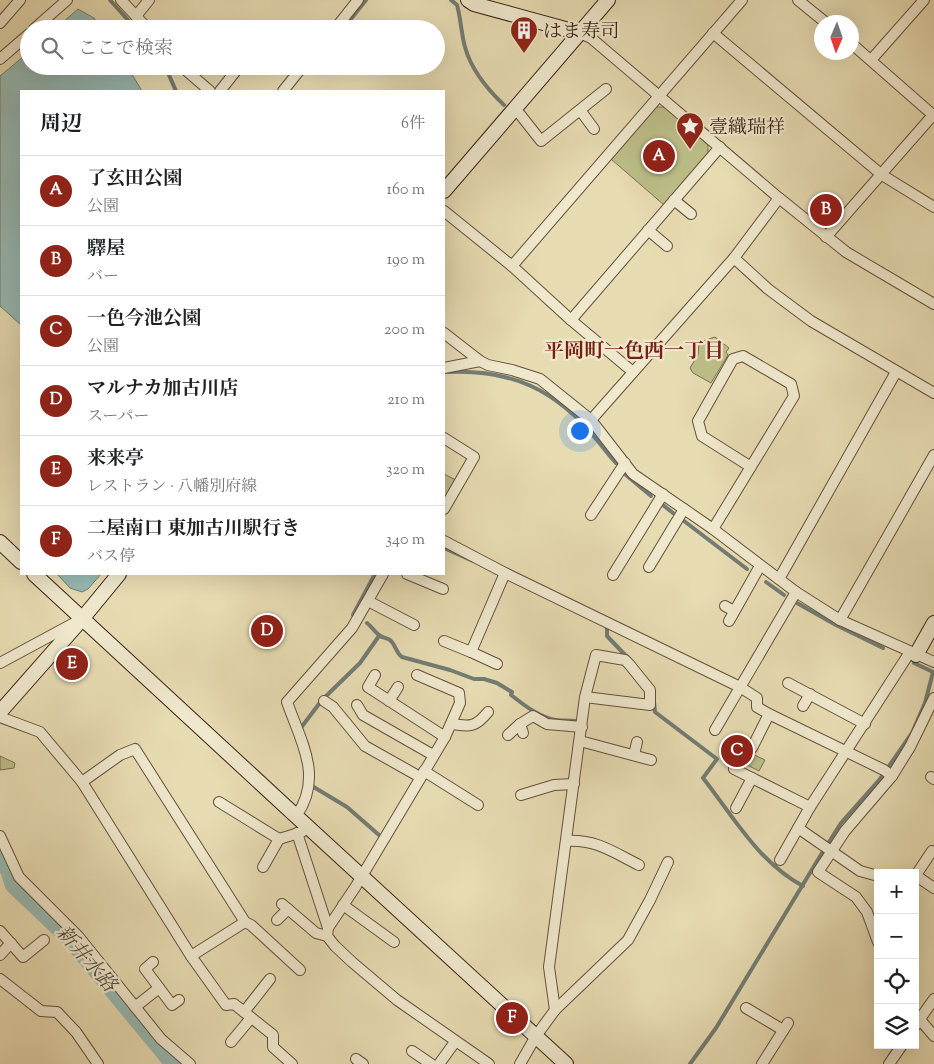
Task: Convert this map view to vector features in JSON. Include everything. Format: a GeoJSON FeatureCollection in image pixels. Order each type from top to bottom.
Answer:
{"type":"FeatureCollection","features":[{"type":"Feature","properties":{"kind":"street"},"geometry":{"type":"LineString","coordinates":[[0,24],[17,4],[5,0]]}},
{"type":"Feature","properties":{"kind":"street"},"geometry":{"type":"LineString","coordinates":[[45,20],[68,0]]}},
{"type":"Feature","properties":{"kind":"street"},"geometry":{"type":"LineString","coordinates":[[121,0],[140,20]]}},
{"type":"Feature","properties":{"kind":"street"},"geometry":{"type":"LineString","coordinates":[[136,16],[149,0]]}},
{"type":"Feature","properties":{"kind":"street"},"geometry":{"type":"LineString","coordinates":[[341,20],[358,0]]}},
{"type":"Feature","properties":{"kind":"street"},"geometry":{"type":"LineString","coordinates":[[468,0],[474,4],[580,33],[591,38],[779,198],[846,252],[934,304]]}},
{"type":"Feature","properties":{"kind":"street"},"geometry":{"type":"LineString","coordinates":[[445,190],[608,0]]}},
{"type":"Feature","properties":{"kind":"street"},"geometry":{"type":"LineString","coordinates":[[512,266],[742,0]]}},
{"type":"Feature","properties":{"kind":"street"},"geometry":{"type":"LineString","coordinates":[[798,0],[817,15]]}},
{"type":"Feature","properties":{"kind":"street"},"geometry":{"type":"LineString","coordinates":[[872,60],[924,0]]}},
{"type":"Feature","properties":{"kind":"street"},"geometry":{"type":"LineString","coordinates":[[713,32],[882,175],[934,207]]}},
{"type":"Feature","properties":{"kind":"street"},"geometry":{"type":"LineString","coordinates":[[1,55],[20,41]]}},
{"type":"Feature","properties":{"kind":"street"},"geometry":{"type":"LineString","coordinates":[[826,236],[934,114],[859,50]]}},
{"type":"Feature","properties":{"kind":"street"},"geometry":{"type":"LineString","coordinates":[[191,75],[209,90]]}},
{"type":"Feature","properties":{"kind":"street"},"geometry":{"type":"LineString","coordinates":[[221,90],[233,75]]}},
{"type":"Feature","properties":{"kind":"street"},"geometry":{"type":"LineString","coordinates":[[284,90],[296,75]]}},
{"type":"Feature","properties":{"kind":"street"},"geometry":{"type":"LineString","coordinates":[[516,108],[541,141],[606,89]]}},
{"type":"Feature","properties":{"kind":"street"},"geometry":{"type":"LineString","coordinates":[[580,110],[594,130]]}},
{"type":"Feature","properties":{"kind":"street"},"geometry":{"type":"LineString","coordinates":[[571,320],[720,147]]}},
{"type":"Feature","properties":{"kind":"street"},"geometry":{"type":"LineString","coordinates":[[591,420],[734,258],[779,198]]}},
{"type":"Feature","properties":{"kind":"street"},"geometry":{"type":"LineString","coordinates":[[674,200],[691,214]]}},
{"type":"Feature","properties":{"kind":"street"},"geometry":{"type":"LineString","coordinates":[[445,213],[512,266],[571,320],[633,372]]}},
{"type":"Feature","properties":{"kind":"street"},"geometry":{"type":"LineString","coordinates":[[648,230],[667,246]]}},
{"type":"Feature","properties":{"kind":"street"},"geometry":{"type":"LineString","coordinates":[[734,258],[768,289],[811,321],[934,393]]}},
{"type":"Feature","properties":{"kind":"street"},"geometry":{"type":"LineString","coordinates":[[445,334],[480,362],[540,379],[591,420],[633,474],[713,529],[796,592],[840,620],[934,662]]}},
{"type":"Feature","properties":{"kind":"street"},"geometry":{"type":"LineString","coordinates":[[713,529],[752,467],[794,396],[790,384],[742,356],[733,360],[698,421],[702,436],[752,467]]}},
{"type":"Feature","properties":{"kind":"street"},"geometry":{"type":"LineString","coordinates":[[445,368],[480,362]]}},
{"type":"Feature","properties":{"kind":"street"},"geometry":{"type":"LineString","coordinates":[[778,579],[896,372]]}},
{"type":"Feature","properties":{"kind":"street"},"geometry":{"type":"LineString","coordinates":[[445,439],[474,457],[445,507]]}},
{"type":"Feature","properties":{"kind":"street"},"geometry":{"type":"LineString","coordinates":[[840,620],[934,455]]}},
{"type":"Feature","properties":{"kind":"street"},"geometry":{"type":"LineString","coordinates":[[592,507],[625,463]]}},
{"type":"Feature","properties":{"kind":"street"},"geometry":{"type":"LineString","coordinates":[[613,575],[663,494]]}},
{"type":"Feature","properties":{"kind":"street"},"geometry":{"type":"LineString","coordinates":[[649,567],[684,509]]}},
{"type":"Feature","properties":{"kind":"street"},"geometry":{"type":"LineString","coordinates":[[0,542],[20,561]]}},
{"type":"Feature","properties":{"kind":"street"},"geometry":{"type":"LineString","coordinates":[[445,542],[505,573],[740,687],[757,698],[757,707],[769,714],[888,773]]}},
{"type":"Feature","properties":{"kind":"street"},"geometry":{"type":"LineString","coordinates":[[730,613],[760,566]]}},
{"type":"Feature","properties":{"kind":"street"},"geometry":{"type":"LineString","coordinates":[[471,652],[505,573]]}},
{"type":"Feature","properties":{"kind":"street"},"geometry":{"type":"LineString","coordinates":[[35,575],[297,816],[360,877],[566,1064]]}},
{"type":"Feature","properties":{"kind":"street"},"geometry":{"type":"LineString","coordinates":[[0,712],[118,575]]}},
{"type":"Feature","properties":{"kind":"street"},"geometry":{"type":"LineString","coordinates":[[297,816],[304,805],[308,792],[310,771],[287,702],[352,628],[381,575]]}},
{"type":"Feature","properties":{"kind":"street"},"geometry":{"type":"LineString","coordinates":[[410,575],[443,589]]}},
{"type":"Feature","properties":{"kind":"street"},"geometry":{"type":"LineString","coordinates":[[715,730],[796,592]]}},
{"type":"Feature","properties":{"kind":"street"},"geometry":{"type":"LineString","coordinates":[[368,601],[414,625]]}},
{"type":"Feature","properties":{"kind":"street"},"geometry":{"type":"LineString","coordinates":[[0,663],[82,619]]}},
{"type":"Feature","properties":{"kind":"street"},"geometry":{"type":"LineString","coordinates":[[780,860],[810,807],[934,623]]}},
{"type":"Feature","properties":{"kind":"street"},"geometry":{"type":"LineString","coordinates":[[444,641],[497,664]]}},
{"type":"Feature","properties":{"kind":"street"},"geometry":{"type":"LineString","coordinates":[[555,1010],[549,967],[585,697],[596,655],[625,660],[650,690],[650,706],[585,697]]}},
{"type":"Feature","properties":{"kind":"street"},"geometry":{"type":"LineString","coordinates":[[374,675],[368,688],[445,737]]}},
{"type":"Feature","properties":{"kind":"street"},"geometry":{"type":"LineString","coordinates":[[327,932],[445,737],[460,703],[459,693],[417,675]]}},
{"type":"Feature","properties":{"kind":"street"},"geometry":{"type":"LineString","coordinates":[[788,683],[865,724]]}},
{"type":"Feature","properties":{"kind":"street"},"geometry":{"type":"LineString","coordinates":[[389,701],[398,687]]}},
{"type":"Feature","properties":{"kind":"street"},"geometry":{"type":"LineString","coordinates":[[804,706],[810,694]]}},
{"type":"Feature","properties":{"kind":"street"},"geometry":{"type":"LineString","coordinates":[[874,931],[867,912],[856,897],[818,872],[828,848],[845,831],[910,747],[934,698]]}},
{"type":"Feature","properties":{"kind":"street"},"geometry":{"type":"LineString","coordinates":[[324,701],[333,707],[365,746],[422,774],[478,805]]}},
{"type":"Feature","properties":{"kind":"street"},"geometry":{"type":"LineString","coordinates":[[357,705],[363,715],[433,756]]}},
{"type":"Feature","properties":{"kind":"street"},"geometry":{"type":"LineString","coordinates":[[452,724],[466,726],[480,722],[488,712]]}},
{"type":"Feature","properties":{"kind":"street"},"geometry":{"type":"LineString","coordinates":[[752,748],[769,714]]}},
{"type":"Feature","properties":{"kind":"street"},"geometry":{"type":"LineString","coordinates":[[508,735],[521,729],[533,716],[547,724],[582,727]]}},
{"type":"Feature","properties":{"kind":"street"},"geometry":{"type":"LineString","coordinates":[[0,717],[40,732],[82,782],[191,956],[226,1005],[234,1004],[273,1035],[273,1047],[292,1064]]}},
{"type":"Feature","properties":{"kind":"street"},"geometry":{"type":"LineString","coordinates":[[580,741],[651,760]]}},
{"type":"Feature","properties":{"kind":"street"},"geometry":{"type":"LineString","coordinates":[[634,755],[637,742]]}},
{"type":"Feature","properties":{"kind":"street"},"geometry":{"type":"LineString","coordinates":[[82,782],[120,755],[135,749],[245,922],[251,925],[300,970]]}},
{"type":"Feature","properties":{"kind":"street"},"geometry":{"type":"LineString","coordinates":[[734,769],[810,807]]}},
{"type":"Feature","properties":{"kind":"street"},"geometry":{"type":"LineString","coordinates":[[736,808],[752,778]]}},
{"type":"Feature","properties":{"kind":"street"},"geometry":{"type":"LineString","coordinates":[[521,796],[554,785],[574,784]]}},
{"type":"Feature","properties":{"kind":"street"},"geometry":{"type":"LineString","coordinates":[[219,802],[225,812],[279,839]]}},
{"type":"Feature","properties":{"kind":"street"},"geometry":{"type":"LineString","coordinates":[[798,828],[860,871],[874,875]]}},
{"type":"Feature","properties":{"kind":"street"},"geometry":{"type":"LineString","coordinates":[[263,867],[279,839],[311,830]]}},
{"type":"Feature","properties":{"kind":"street"},"geometry":{"type":"LineString","coordinates":[[297,833],[327,932],[334,946],[397,1000],[489,1064]]}},
{"type":"Feature","properties":{"kind":"street"},"geometry":{"type":"LineString","coordinates":[[0,836],[19,878],[78,936],[161,1038],[190,1064]]}},
{"type":"Feature","properties":{"kind":"street"},"geometry":{"type":"LineString","coordinates":[[566,841],[581,840],[598,844],[639,865]]}},
{"type":"Feature","properties":{"kind":"street"},"geometry":{"type":"LineString","coordinates":[[919,870],[932,851]]}},
{"type":"Feature","properties":{"kind":"street"},"geometry":{"type":"LineString","coordinates":[[520,1064],[536,1036],[555,1010],[628,940],[668,862]]}},
{"type":"Feature","properties":{"kind":"street"},"geometry":{"type":"LineString","coordinates":[[919,877],[934,888]]}},
{"type":"Feature","properties":{"kind":"street"},"geometry":{"type":"LineString","coordinates":[[343,905],[394,942]]}},
{"type":"Feature","properties":{"kind":"street"},"geometry":{"type":"LineString","coordinates":[[277,920],[285,906],[316,933],[327,932]]}},
{"type":"Feature","properties":{"kind":"street"},"geometry":{"type":"LineString","coordinates":[[191,956],[245,922]]}},
{"type":"Feature","properties":{"kind":"street"},"geometry":{"type":"LineString","coordinates":[[0,931],[22,956],[44,940]]}},
{"type":"Feature","properties":{"kind":"street"},"geometry":{"type":"LineString","coordinates":[[0,955],[11,943]]}},
{"type":"Feature","properties":{"kind":"street"},"geometry":{"type":"LineString","coordinates":[[153,962],[145,969],[172,1005],[179,1000]]}},
{"type":"Feature","properties":{"kind":"street"},"geometry":{"type":"LineString","coordinates":[[0,978],[42,1011],[57,1012],[76,1032],[95,1060],[83,1064]]}},
{"type":"Feature","properties":{"kind":"street"},"geometry":{"type":"LineString","coordinates":[[231,1042],[270,979]]}},
{"type":"Feature","properties":{"kind":"street"},"geometry":{"type":"LineString","coordinates":[[135,1007],[159,988]]}},
{"type":"Feature","properties":{"kind":"street"},"geometry":{"type":"LineString","coordinates":[[919,1018],[934,999]]}},
{"type":"Feature","properties":{"kind":"street"},"geometry":{"type":"LineString","coordinates":[[746,1008],[786,1026],[762,1064]]}},
{"type":"Feature","properties":{"kind":"street"},"geometry":{"type":"LineString","coordinates":[[919,1022],[934,1036]]}},
{"type":"Feature","properties":{"kind":"street"},"geometry":{"type":"LineString","coordinates":[[440,1064],[455,1042]]}},
{"type":"Feature","properties":{"kind":"street"},"geometry":{"type":"LineString","coordinates":[[889,1064],[899,1049]]}},
{"type":"Feature","properties":{"kind":"street"},"geometry":{"type":"LineString","coordinates":[[412,1051],[431,1064]]}},
{"type":"Feature","properties":{"kind":"green space"},"geometry":{"type":"Polygon","coordinates":[[[655,107],[665,107],[708,145],[708,153],[664,205],[611,159],[655,107]]]}},
{"type":"Feature","properties":{"kind":"green space"},"geometry":{"type":"Polygon","coordinates":[[[715,337],[729,348],[726,352],[728,355],[711,383],[693,373],[690,368],[698,355],[699,342],[715,337]]]}},
{"type":"Feature","properties":{"kind":"green space"},"geometry":{"type":"Polygon","coordinates":[[[445,474],[456,480],[445,498],[445,474]]]}},
{"type":"Feature","properties":{"kind":"green space"},"geometry":{"type":"Polygon","coordinates":[[[731,744],[765,760],[759,771],[735,759],[733,762],[722,759],[731,744]]]}},
{"type":"Feature","properties":{"kind":"green space"},"geometry":{"type":"Polygon","coordinates":[[[0,756],[15,763],[14,768],[0,770],[0,756]]]}},
{"type":"Feature","properties":{"kind":"water"},"geometry":{"type":"Polygon","coordinates":[[[78,9],[95,20],[65,20],[78,9]]]}},
{"type":"Feature","properties":{"kind":"water"},"geometry":{"type":"Polygon","coordinates":[[[20,59],[20,75],[132,75],[141,90],[20,90],[20,324],[0,306],[0,76],[20,59]]]}},
{"type":"Feature","properties":{"kind":"water"},"geometry":{"type":"Polygon","coordinates":[[[58,575],[100,575],[88,589],[82,592],[70,588],[58,575]]]}},
{"type":"Feature","properties":{"kind":"waterway"},"geometry":{"type":"LineString","coordinates":[[110,0],[128,20]]}},
{"type":"Feature","properties":{"kind":"waterway"},"geometry":{"type":"LineString","coordinates":[[350,20],[366,0]]}},
{"type":"Feature","properties":{"kind":"waterway"},"geometry":{"type":"LineString","coordinates":[[451,0],[457,5],[464,42],[475,71],[504,105]]}},
{"type":"Feature","properties":{"kind":"waterway"},"geometry":{"type":"LineString","coordinates":[[169,75],[176,90]]}},
{"type":"Feature","properties":{"kind":"waterway"},"geometry":{"type":"LineString","coordinates":[[448,372],[492,374],[531,386],[548,395],[581,422],[616,463]]}},
{"type":"Feature","properties":{"kind":"waterway"},"geometry":{"type":"LineString","coordinates":[[626,475],[651,496]]}},
{"type":"Feature","properties":{"kind":"waterway"},"geometry":{"type":"LineString","coordinates":[[663,505],[673,513]]}},
{"type":"Feature","properties":{"kind":"waterway"},"geometry":{"type":"LineString","coordinates":[[684,521],[747,569]]}},
{"type":"Feature","properties":{"kind":"waterway"},"geometry":{"type":"LineString","coordinates":[[445,548],[473,561]]}},
{"type":"Feature","properties":{"kind":"waterway"},"geometry":{"type":"LineString","coordinates":[[353,615],[374,575]]}},
{"type":"Feature","properties":{"kind":"waterway"},"geometry":{"type":"LineString","coordinates":[[766,582],[784,595]]}},
{"type":"Feature","properties":{"kind":"waterway"},"geometry":{"type":"LineString","coordinates":[[797,603],[883,648]]}},
{"type":"Feature","properties":{"kind":"waterway"},"geometry":{"type":"LineString","coordinates":[[367,623],[380,636],[390,640],[402,657],[450,670],[474,679],[484,679],[497,683],[512,692],[511,695],[538,714],[550,719],[576,721]]}},
{"type":"Feature","properties":{"kind":"waterway"},"geometry":{"type":"LineString","coordinates":[[605,626],[607,627],[607,636],[629,659]]}},
{"type":"Feature","properties":{"kind":"waterway"},"geometry":{"type":"LineString","coordinates":[[300,729],[322,700],[360,663],[379,636]]}},
{"type":"Feature","properties":{"kind":"waterway"},"geometry":{"type":"LineString","coordinates":[[829,842],[841,823],[880,779],[912,733],[925,703],[933,672],[914,663]]}},
{"type":"Feature","properties":{"kind":"waterway"},"geometry":{"type":"LineString","coordinates":[[654,702],[655,712],[717,759],[703,778],[760,852],[773,865],[803,886]]}},
{"type":"Feature","properties":{"kind":"waterway"},"geometry":{"type":"LineString","coordinates":[[312,784],[312,786],[347,807],[379,835]]}},
{"type":"Feature","properties":{"kind":"waterway","name":"新井水路"},"geometry":{"type":"LineString","coordinates":[[0,851],[11,871],[15,884],[72,938],[176,1064]]}},
{"type":"Feature","properties":{"kind":"waterway"},"geometry":{"type":"LineString","coordinates":[[690,1064],[716,1028],[822,853]]}},
{"type":"Feature","properties":{"kind":"place","name":"はま寿司"},"geometry":{"type":"Point","coordinates":[524,54]}},
{"type":"Feature","properties":{"kind":"place","name":"壹織瑞祥"},"geometry":{"type":"Point","coordinates":[690,150]}},
{"type":"Feature","properties":{"kind":"place","name":"了玄田公園"},"geometry":{"type":"Point","coordinates":[659,156]}},
{"type":"Feature","properties":{"kind":"place","name":"驛屋"},"geometry":{"type":"Point","coordinates":[826,210]}},
{"type":"Feature","properties":{"kind":"place","name":"マルナカ加古川店"},"geometry":{"type":"Point","coordinates":[267,631]}},
{"type":"Feature","properties":{"kind":"place","name":"来来亭"},"geometry":{"type":"Point","coordinates":[72,664]}},
{"type":"Feature","properties":{"kind":"place","name":"一色今池公園"},"geometry":{"type":"Point","coordinates":[737,751]}},
{"type":"Feature","properties":{"kind":"place","name":"二屋南口 東加古川駅行き"},"geometry":{"type":"Point","coordinates":[512,1018]}},
{"type":"Feature","properties":{"kind":"district","name":"平岡町一色西一丁目"},"geometry":{"type":"Point","coordinates":[634,350]}}]}
